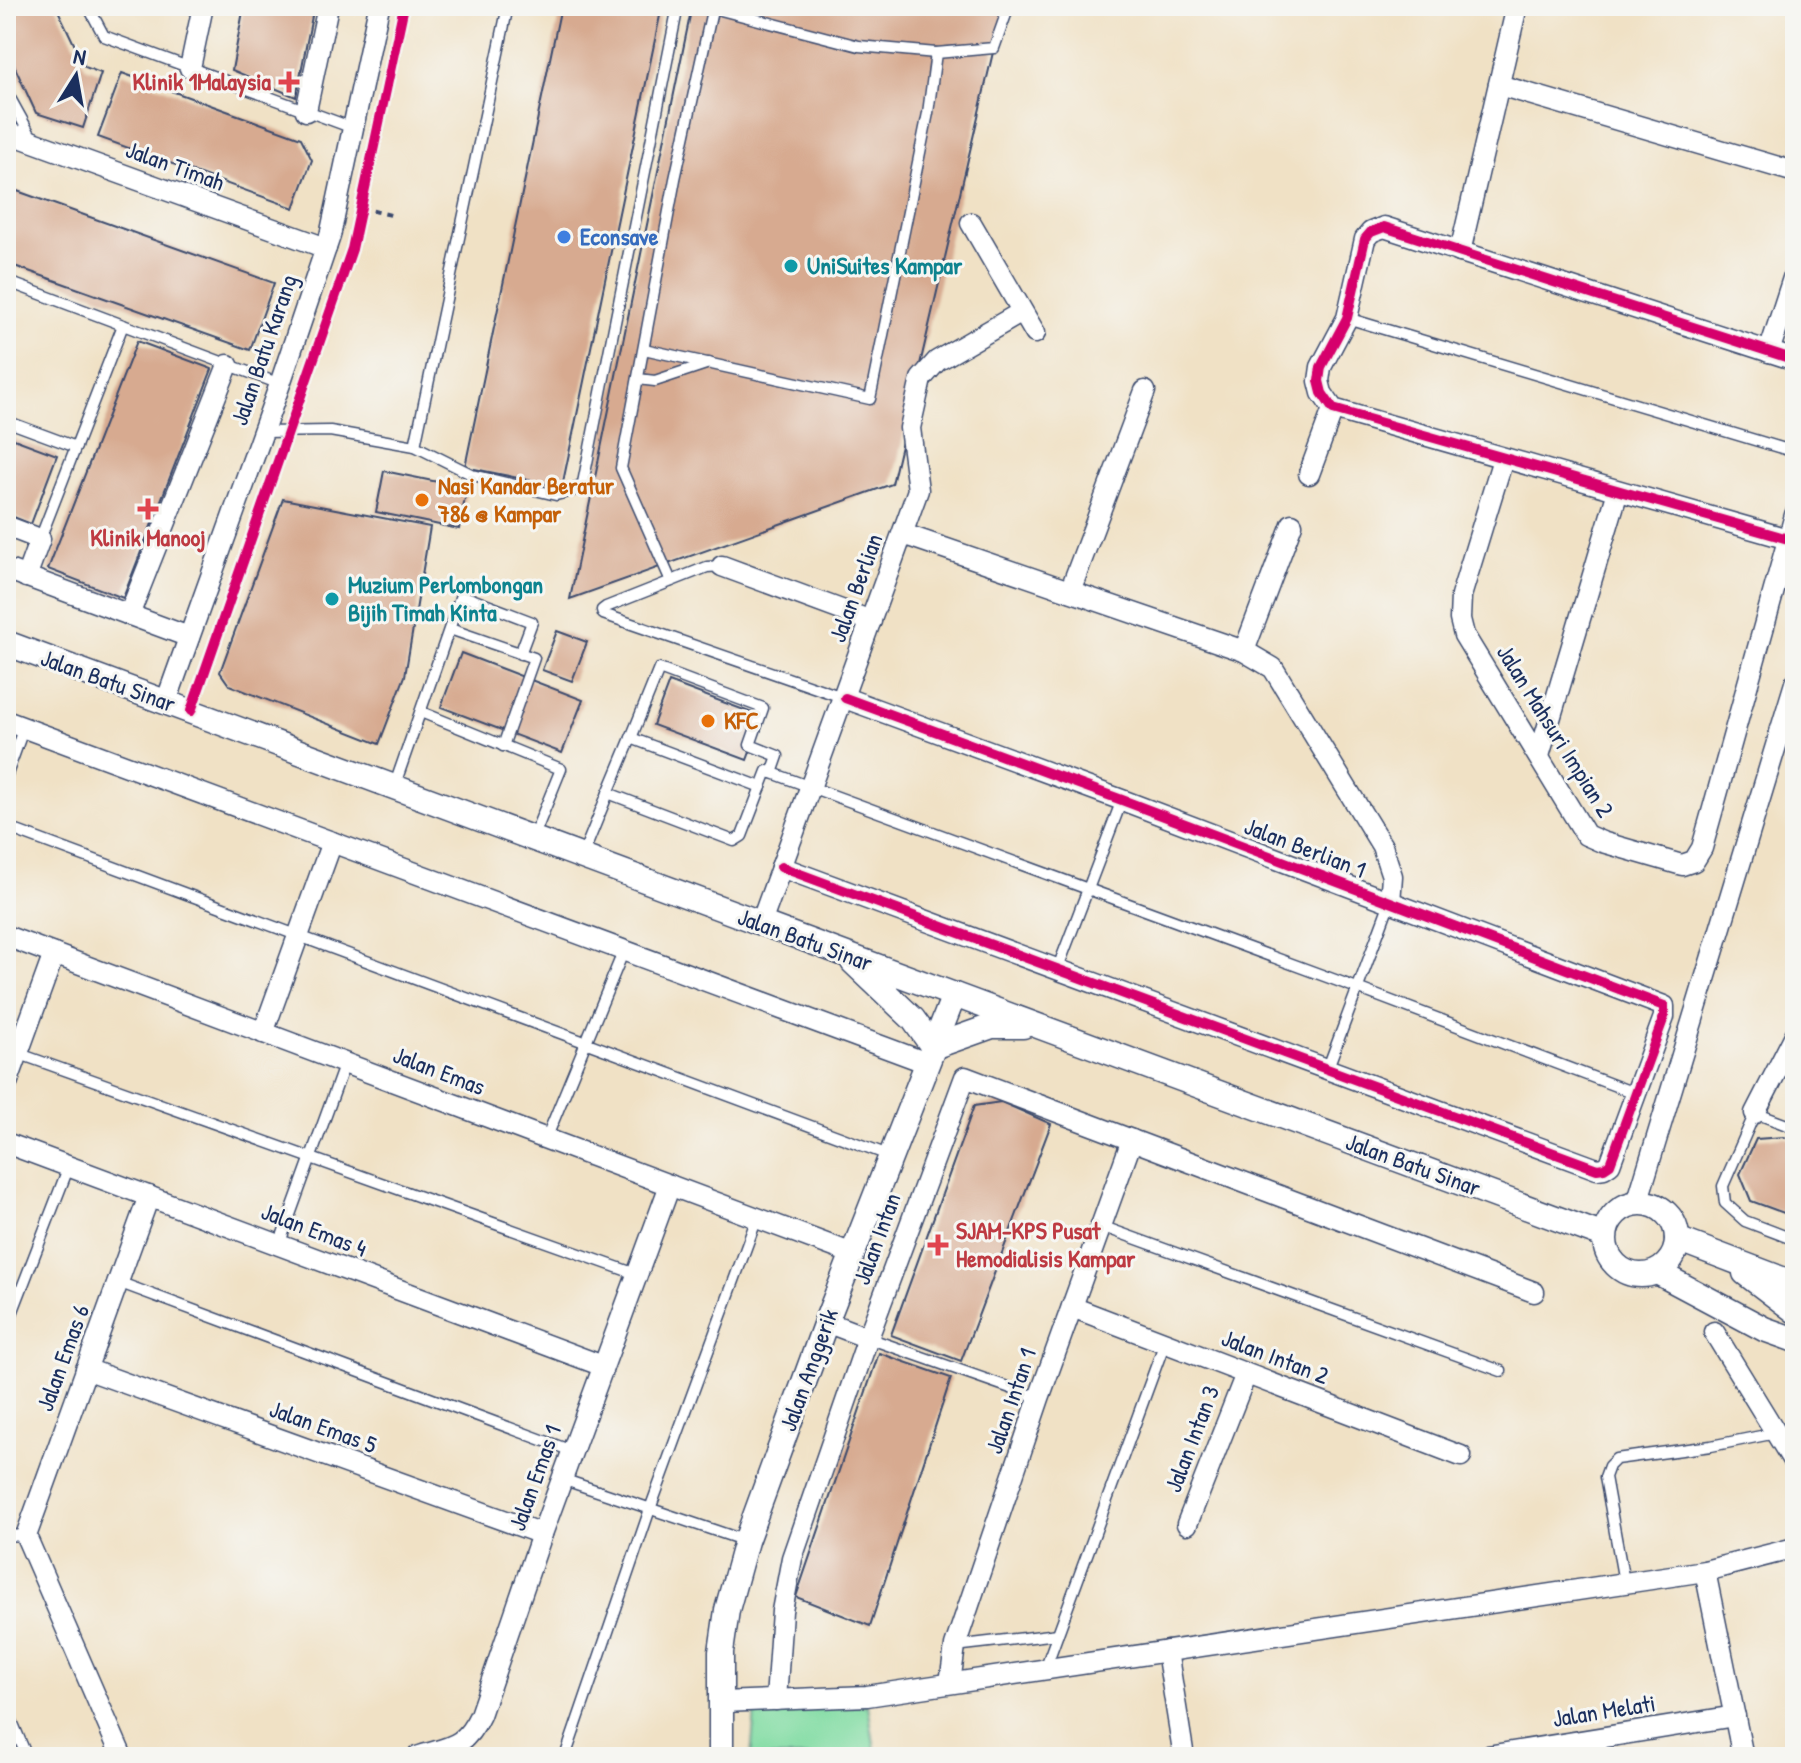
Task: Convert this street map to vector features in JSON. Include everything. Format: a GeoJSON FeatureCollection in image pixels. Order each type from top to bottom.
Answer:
{"type":"FeatureCollection","features":[{"type":"Feature","properties":{"kind":"street"},"geometry":{"type":"LineString","coordinates":[[190,68],[203,6]]}},
{"type":"Feature","properties":{"kind":"street"},"geometry":{"type":"LineString","coordinates":[[306,111],[328,6]]}},
{"type":"Feature","properties":{"kind":"street","name":"Jalan Batu Karang"},"geometry":{"type":"LineString","coordinates":[[166,702],[326,248],[379,6]]}},
{"type":"Feature","properties":{"kind":"street"},"geometry":{"type":"LineString","coordinates":[[1460,252],[1517,6]]}},
{"type":"Feature","properties":{"kind":"street"},"geometry":{"type":"LineString","coordinates":[[1499,85],[1795,172]]}},
{"type":"Feature","properties":{"kind":"street","name":"Jalan Timah"},"geometry":{"type":"LineString","coordinates":[[6,132],[326,248]]}},
{"type":"Feature","properties":{"kind":"street"},"geometry":{"type":"LineString","coordinates":[[971,223],[1035,333]]}},
{"type":"Feature","properties":{"kind":"street"},"geometry":{"type":"LineString","coordinates":[[1795,360],[1384,227],[1371,232],[1365,239],[1347,318],[1321,367],[1319,381],[1322,393],[1333,409],[1503,459],[1788,539],[1795,515]]}},
{"type":"Feature","properties":{"kind":"street"},"geometry":{"type":"LineString","coordinates":[[1769,352],[1795,272]]}},
{"type":"Feature","properties":{"kind":"street","name":"Jalan Berlian"},"geometry":{"type":"LineString","coordinates":[[761,923],[918,490],[910,428],[921,379],[937,361],[1022,312]]}},
{"type":"Feature","properties":{"kind":"street"},"geometry":{"type":"LineString","coordinates":[[129,615],[228,365]]}},
{"type":"Feature","properties":{"kind":"street"},"geometry":{"type":"LineString","coordinates":[[1070,591],[1145,391]]}},
{"type":"Feature","properties":{"kind":"street"},"geometry":{"type":"LineString","coordinates":[[1309,474],[1333,409]]}},
{"type":"Feature","properties":{"kind":"street","name":"Jalan Mahsuri Impian 2"},"geometry":{"type":"LineString","coordinates":[[1503,459],[1461,596],[1460,619],[1464,635],[1586,835],[1682,865],[1694,861],[1702,848],[1788,539]]}},
{"type":"Feature","properties":{"kind":"street"},"geometry":{"type":"LineString","coordinates":[[1539,756],[1618,491]]}},
{"type":"Feature","properties":{"kind":"street"},"geometry":{"type":"LineString","coordinates":[[1244,651],[1292,524]]}},
{"type":"Feature","properties":{"kind":"street"},"geometry":{"type":"LineString","coordinates":[[6,526],[40,539],[26,577]]}},
{"type":"Feature","properties":{"kind":"street"},"geometry":{"type":"LineString","coordinates":[[903,534],[1244,651],[1273,668],[1382,846],[1392,876],[1390,902]]}},
{"type":"Feature","properties":{"kind":"street"},"geometry":{"type":"LineString","coordinates":[[722,566],[871,621]]}},
{"type":"Feature","properties":{"kind":"street"},"geometry":{"type":"LineString","coordinates":[[6,569],[189,637]]}},
{"type":"Feature","properties":{"kind":"street","name":"Jalan Batu Sinar"},"geometry":{"type":"LineString","coordinates":[[6,643],[1604,1236]]}},
{"type":"Feature","properties":{"kind":"street"},"geometry":{"type":"LineString","coordinates":[[1637,1203],[1795,683]]}},
{"type":"Feature","properties":{"kind":"street","name":"Jalan Berlian 1"},"geometry":{"type":"LineString","coordinates":[[845,698],[1664,1006],[1664,1017],[1637,1094]]}},
{"type":"Feature","properties":{"kind":"street"},"geometry":{"type":"LineString","coordinates":[[15,724],[624,950],[930,1055],[992,1026],[1037,1026]]}},
{"type":"Feature","properties":{"kind":"street"},"geometry":{"type":"LineString","coordinates":[[263,1033],[332,842]]}},
{"type":"Feature","properties":{"kind":"street"},"geometry":{"type":"LineString","coordinates":[[781,867],[1597,1169],[1610,1164],[1637,1094]]}},
{"type":"Feature","properties":{"kind":"street","name":"Jalan Emas"},"geometry":{"type":"LineString","coordinates":[[6,936],[853,1254]]}},
{"type":"Feature","properties":{"kind":"street"},"geometry":{"type":"LineString","coordinates":[[6,1086],[54,954]]}},
{"type":"Feature","properties":{"kind":"street"},"geometry":{"type":"LineString","coordinates":[[845,954],[913,1019],[930,1055]]}},
{"type":"Feature","properties":{"kind":"street","name":"Jalan Anggerik"},"geometry":{"type":"LineString","coordinates":[[718,1754],[722,1702],[721,1652],[727,1610],[746,1541],[826,1322],[954,995]]}},
{"type":"Feature","properties":{"kind":"street"},"geometry":{"type":"LineString","coordinates":[[1755,1113],[1795,1035]]}},
{"type":"Feature","properties":{"kind":"street","name":"Jalan Intan"},"geometry":{"type":"LineString","coordinates":[[776,1700],[782,1611],[792,1558],[868,1338],[965,1077],[1132,1140]]}},
{"type":"Feature","properties":{"kind":"street"},"geometry":{"type":"LineString","coordinates":[[1132,1140],[1534,1292]]}},
{"type":"Feature","properties":{"kind":"street","name":"Jalan Intan 1"},"geometry":{"type":"LineString","coordinates":[[950,1683],[955,1646],[1039,1398],[1132,1140]]}},
{"type":"Feature","properties":{"kind":"street","name":"Jalan Emas 4"},"geometry":{"type":"LineString","coordinates":[[6,1143],[603,1366]]}},
{"type":"Feature","properties":{"kind":"street","name":"Jalan Emas 1"},"geometry":{"type":"LineString","coordinates":[[417,1757],[470,1736],[480,1715],[542,1534],[670,1185]]}},
{"type":"Feature","properties":{"kind":"street","name":"Jalan Emas 6"},"geometry":{"type":"LineString","coordinates":[[122,1757],[16,1536],[86,1369],[149,1196]]}},
{"type":"Feature","properties":{"kind":"street"},"geometry":{"type":"LineString","coordinates":[[1637,1203],[1649,1204],[1669,1217],[1677,1239],[1672,1259],[1657,1272],[1644,1276],[1620,1269],[1606,1249],[1604,1236],[1619,1210],[1637,1203]]}},
{"type":"Feature","properties":{"kind":"street"},"geometry":{"type":"LineString","coordinates":[[1677,1239],[1795,1284]]}},
{"type":"Feature","properties":{"kind":"street"},"geometry":{"type":"LineString","coordinates":[[1724,1257],[1795,1311]]}},
{"type":"Feature","properties":{"kind":"street"},"geometry":{"type":"LineString","coordinates":[[1657,1272],[1764,1329],[1795,1340]]}},
{"type":"Feature","properties":{"kind":"street","name":"Jalan Intan 2"},"geometry":{"type":"LineString","coordinates":[[1072,1307],[1461,1456]]}},
{"type":"Feature","properties":{"kind":"street"},"geometry":{"type":"LineString","coordinates":[[826,1322],[868,1338]]}},
{"type":"Feature","properties":{"kind":"street"},"geometry":{"type":"LineString","coordinates":[[1714,1332],[1795,1464]]}},
{"type":"Feature","properties":{"kind":"street","name":"Jalan Emas 5"},"geometry":{"type":"LineString","coordinates":[[86,1369],[542,1534]]}},
{"type":"Feature","properties":{"kind":"street","name":"Jalan Intan 3"},"geometry":{"type":"LineString","coordinates":[[1187,1524],[1246,1374]]}},
{"type":"Feature","properties":{"kind":"street"},"geometry":{"type":"LineString","coordinates":[[722,1702],[867,1696],[1705,1571],[1795,1548]]}},
{"type":"Feature","properties":{"kind":"street"},"geometry":{"type":"LineString","coordinates":[[1705,1571],[1743,1757]]}},
{"type":"Feature","properties":{"kind":"street"},"geometry":{"type":"LineString","coordinates":[[1167,1651],[1184,1757]]}},
{"type":"Feature","properties":{"kind":"street","name":"Jalan Melati"},"geometry":{"type":"LineString","coordinates":[[1481,1757],[1735,1716]]}},
{"type":"Feature","properties":{"kind":"lane"},"geometry":{"type":"LineString","coordinates":[[88,6],[104,36],[353,128]]}},
{"type":"Feature","properties":{"kind":"lane"},"geometry":{"type":"LineString","coordinates":[[415,446],[508,6]]}},
{"type":"Feature","properties":{"kind":"lane"},"geometry":{"type":"LineString","coordinates":[[263,432],[330,431],[415,446],[473,475],[556,495],[572,491],[583,483],[678,6]]}},
{"type":"Feature","properties":{"kind":"lane"},"geometry":{"type":"LineString","coordinates":[[671,581],[621,468],[675,179],[713,7],[859,46],[936,53],[994,48],[1009,6]]}},
{"type":"Feature","properties":{"kind":"lane"},"geometry":{"type":"LineString","coordinates":[[644,349],[870,399],[928,113],[936,53]]}},
{"type":"Feature","properties":{"kind":"lane"},"geometry":{"type":"LineString","coordinates":[[6,91],[35,143]]}},
{"type":"Feature","properties":{"kind":"lane"},"geometry":{"type":"LineString","coordinates":[[6,281],[280,384]]}},
{"type":"Feature","properties":{"kind":"lane"},"geometry":{"type":"LineString","coordinates":[[1347,318],[1795,452]]}},
{"type":"Feature","properties":{"kind":"lane"},"geometry":{"type":"LineString","coordinates":[[40,539],[123,325]]}},
{"type":"Feature","properties":{"kind":"lane"},"geometry":{"type":"LineString","coordinates":[[638,379],[655,381],[709,363]]}},
{"type":"Feature","properties":{"kind":"lane"},"geometry":{"type":"LineString","coordinates":[[6,421],[76,447]]}},
{"type":"Feature","properties":{"kind":"lane"},"geometry":{"type":"LineString","coordinates":[[722,566],[707,567],[606,607],[602,610],[603,614],[845,698]]}},
{"type":"Feature","properties":{"kind":"lane"},"geometry":{"type":"LineString","coordinates":[[394,787],[461,595],[532,622],[520,654]]}},
{"type":"Feature","properties":{"kind":"lane"},"geometry":{"type":"LineString","coordinates":[[450,629],[534,658],[503,746]]}},
{"type":"Feature","properties":{"kind":"lane"},"geometry":{"type":"LineString","coordinates":[[582,857],[659,669],[763,708],[750,745],[778,756],[772,773]]}},
{"type":"Feature","properties":{"kind":"lane"},"geometry":{"type":"LineString","coordinates":[[421,712],[561,769],[533,838]]}},
{"type":"Feature","properties":{"kind":"lane"},"geometry":{"type":"LineString","coordinates":[[6,777],[15,724]]}},
{"type":"Feature","properties":{"kind":"lane"},"geometry":{"type":"LineString","coordinates":[[631,738],[761,787]]}},
{"type":"Feature","properties":{"kind":"lane"},"geometry":{"type":"LineString","coordinates":[[608,793],[734,841],[742,836],[767,771],[1637,1094]]}},
{"type":"Feature","properties":{"kind":"lane"},"geometry":{"type":"LineString","coordinates":[[1057,970],[1122,800]]}},
{"type":"Feature","properties":{"kind":"lane"},"geometry":{"type":"LineString","coordinates":[[6,827],[891,1156]]}},
{"type":"Feature","properties":{"kind":"lane"},"geometry":{"type":"LineString","coordinates":[[1327,1070],[1390,902]]}},
{"type":"Feature","properties":{"kind":"lane"},"geometry":{"type":"LineString","coordinates":[[546,1139],[624,950]]}},
{"type":"Feature","properties":{"kind":"lane"},"geometry":{"type":"LineString","coordinates":[[17,1053],[636,1274]]}},
{"type":"Feature","properties":{"kind":"lane"},"geometry":{"type":"LineString","coordinates":[[279,1245],[345,1063]]}},
{"type":"Feature","properties":{"kind":"lane"},"geometry":{"type":"LineString","coordinates":[[1795,1128],[1755,1113],[1723,1186],[1725,1203],[1745,1221],[1795,1240]]}},
{"type":"Feature","properties":{"kind":"lane"},"geometry":{"type":"LineString","coordinates":[[6,1329],[69,1166]]}},
{"type":"Feature","properties":{"kind":"lane"},"geometry":{"type":"LineString","coordinates":[[565,1757],[650,1509],[757,1218]]}},
{"type":"Feature","properties":{"kind":"lane"},"geometry":{"type":"LineString","coordinates":[[1101,1226],[1501,1371]]}},
{"type":"Feature","properties":{"kind":"lane"},"geometry":{"type":"LineString","coordinates":[[118,1282],[572,1451]]}},
{"type":"Feature","properties":{"kind":"lane"},"geometry":{"type":"LineString","coordinates":[[868,1338],[1039,1398]]}},
{"type":"Feature","properties":{"kind":"lane"},"geometry":{"type":"LineString","coordinates":[[1045,1669],[1165,1342]]}},
{"type":"Feature","properties":{"kind":"lane"},"geometry":{"type":"LineString","coordinates":[[1624,1582],[1605,1477],[1616,1459],[1778,1433]]}},
{"type":"Feature","properties":{"kind":"lane"},"geometry":{"type":"LineString","coordinates":[[562,1479],[746,1541]]}},
{"type":"Feature","properties":{"kind":"lane"},"geometry":{"type":"LineString","coordinates":[[955,1646],[1058,1634]]}},
{"type":"Feature","properties":{"kind":"lane"},"geometry":{"type":"LineString","coordinates":[[6,1707],[27,1757]]}},
{"type":"Feature","properties":{"kind":"path"},"geometry":{"type":"LineString","coordinates":[[358,222],[364,192]]}},
{"type":"Feature","properties":{"kind":"path"},"geometry":{"type":"LineString","coordinates":[[361,208],[395,216]]}},
{"type":"Feature","properties":{"kind":"green space"},"geometry":{"type":"Polygon","coordinates":[[[868,1705],[876,1757],[751,1757],[755,1711],[868,1705]]]}},
{"type":"Feature","properties":{"kind":"building"},"geometry":{"type":"Polygon","coordinates":[[[6,6],[56,6],[85,67],[101,73],[83,128],[36,113],[6,48],[6,6]]]}},
{"type":"Feature","properties":{"kind":"building"},"geometry":{"type":"Polygon","coordinates":[[[244,6],[314,6],[296,97],[232,70],[244,6]]]}},
{"type":"Feature","properties":{"kind":"building","name":"Econsave"},"geometry":{"type":"Polygon","coordinates":[[[561,6],[662,6],[562,487],[465,467],[561,6]]]}},
{"type":"Feature","properties":{"kind":"building","name":"UniSuites Kampar"},"geometry":{"type":"Polygon","coordinates":[[[692,6],[1009,6],[994,48],[892,484],[570,599],[692,6]]]}},
{"type":"Feature","properties":{"kind":"building"},"geometry":{"type":"Polygon","coordinates":[[[122,73],[301,138],[312,160],[294,208],[98,137],[122,73]]]}},
{"type":"Feature","properties":{"kind":"building"},"geometry":{"type":"Polygon","coordinates":[[[6,187],[274,283],[250,350],[6,263],[6,187]]]}},
{"type":"Feature","properties":{"kind":"building"},"geometry":{"type":"Polygon","coordinates":[[[137,341],[212,369],[123,598],[48,569],[137,341]]]}},
{"type":"Feature","properties":{"kind":"building"},"geometry":{"type":"Polygon","coordinates":[[[6,436],[57,455],[31,524],[6,514],[6,436]]]}},
{"type":"Feature","properties":{"kind":"building","name":"Nasi Kandar Beratur 786 @ Kampar"},"geometry":{"type":"Polygon","coordinates":[[[384,471],[467,488],[459,529],[376,512],[384,471]]]}},
{"type":"Feature","properties":{"kind":"building","name":"Muzium Perlombongan Bijih Timah Kinta"},"geometry":{"type":"Polygon","coordinates":[[[283,499],[430,527],[405,676],[379,744],[229,685],[220,672],[283,499]]]}},
{"type":"Feature","properties":{"kind":"building"},"geometry":{"type":"Polygon","coordinates":[[[557,631],[587,642],[572,681],[542,670],[557,631]]]}},
{"type":"Feature","properties":{"kind":"building"},"geometry":{"type":"Polygon","coordinates":[[[461,653],[583,700],[562,753],[441,707],[461,653]]]}},
{"type":"Feature","properties":{"kind":"building","name":"KFC"},"geometry":{"type":"Polygon","coordinates":[[[669,682],[763,717],[747,760],[653,725],[669,682]]]}},
{"type":"Feature","properties":{"kind":"building"},"geometry":{"type":"Polygon","coordinates":[[[1001,1102],[1051,1124],[961,1361],[891,1335],[974,1106],[1001,1102]]]}},
{"type":"Feature","properties":{"kind":"building"},"geometry":{"type":"Polygon","coordinates":[[[1784,1137],[1795,1141],[1795,1217],[1751,1201],[1740,1174],[1756,1139],[1784,1137]]]}},
{"type":"Feature","properties":{"kind":"building"},"geometry":{"type":"Polygon","coordinates":[[[879,1353],[951,1378],[870,1626],[796,1597],[879,1353]]]}},
{"type":"Feature","properties":{"kind":"cycle path"},"geometry":{"type":"LineString","coordinates":[[191,711],[352,249],[404,6]]}},
{"type":"Feature","properties":{"kind":"cycle path"},"geometry":{"type":"LineString","coordinates":[[1788,539],[1333,409],[1322,393],[1319,381],[1321,367],[1347,318],[1365,239],[1371,232],[1384,227],[1795,360]]}},
{"type":"Feature","properties":{"kind":"cycle path"},"geometry":{"type":"LineString","coordinates":[[781,867],[1597,1169],[1610,1164],[1664,1017],[1664,1006],[845,698]]}},
{"type":"Feature","properties":{"kind":"place","name":"Klinik 1Malaysia"},"geometry":{"type":"Point","coordinates":[289,82]}},
{"type":"Feature","properties":{"kind":"place","name":"Econsave"},"geometry":{"type":"Point","coordinates":[564,237]}},
{"type":"Feature","properties":{"kind":"place","name":"UniSuites Kampar"},"geometry":{"type":"Point","coordinates":[791,266]}},
{"type":"Feature","properties":{"kind":"place","name":"Nasi Kandar Beratur 786 @ Kampar"},"geometry":{"type":"Point","coordinates":[422,500]}},
{"type":"Feature","properties":{"kind":"place","name":"Klinik Manooj"},"geometry":{"type":"Point","coordinates":[148,509]}},
{"type":"Feature","properties":{"kind":"place","name":"Muzium Perlombongan Bijih Timah Kinta"},"geometry":{"type":"Point","coordinates":[332,599]}},
{"type":"Feature","properties":{"kind":"place","name":"KFC"},"geometry":{"type":"Point","coordinates":[708,721]}},
{"type":"Feature","properties":{"kind":"place","name":"SJAM-KPS Pusat Hemodialisis Kampar"},"geometry":{"type":"Point","coordinates":[938,1245]}}]}
